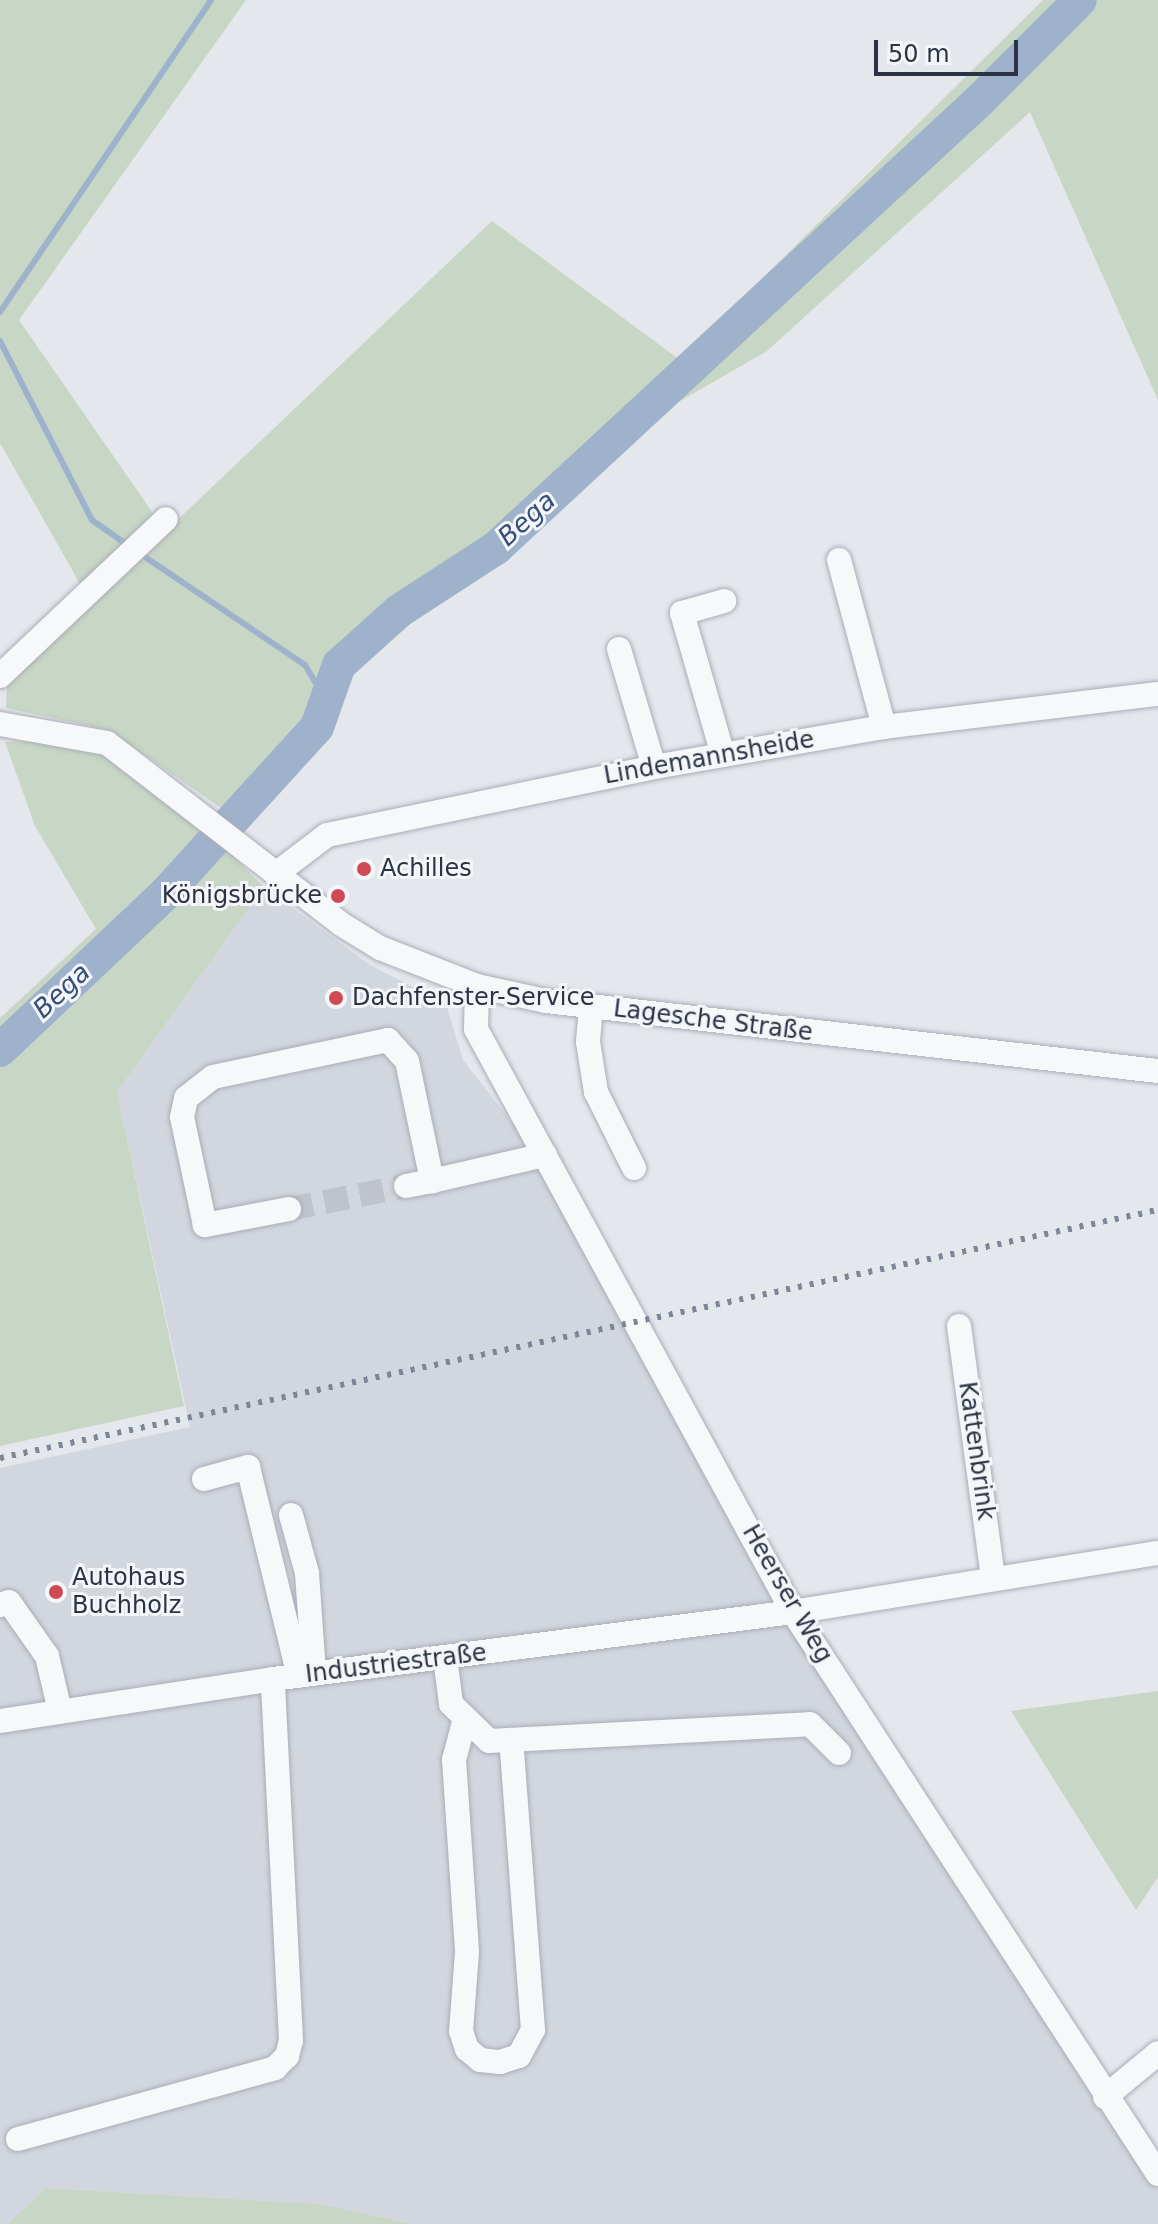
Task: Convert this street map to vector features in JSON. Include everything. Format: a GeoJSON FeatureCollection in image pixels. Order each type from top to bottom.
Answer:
{"type":"FeatureCollection","features":[{"type":"Feature","properties":{"kind":"street"},"geometry":{"type":"LineString","coordinates":[[0,676],[166,519]]}},
{"type":"Feature","properties":{"kind":"street"},"geometry":{"type":"LineString","coordinates":[[839,560],[884,727]]}},
{"type":"Feature","properties":{"kind":"street"},"geometry":{"type":"LineString","coordinates":[[723,755],[682,613],[724,601]]}},
{"type":"Feature","properties":{"kind":"street"},"geometry":{"type":"LineString","coordinates":[[619,649],[654,767]]}},
{"type":"Feature","properties":{"kind":"street","name":"Lindemannsheide"},"geometry":{"type":"LineString","coordinates":[[277,873],[327,835],[654,767],[884,727],[1158,694]]}},
{"type":"Feature","properties":{"kind":"street","name":"Lagesche Straße"},"geometry":{"type":"LineString","coordinates":[[0,724],[33,726],[107,743],[380,948],[477,986],[591,1007],[1158,1071]]}},
{"type":"Feature","properties":{"kind":"street","name":"Heerser Weg"},"geometry":{"type":"LineString","coordinates":[[477,986],[476,1029],[793,1612],[1105,2097],[1158,2174]]}},
{"type":"Feature","properties":{"kind":"street"},"geometry":{"type":"LineString","coordinates":[[591,1007],[588,1042],[596,1092],[634,1168]]}},
{"type":"Feature","properties":{"kind":"street"},"geometry":{"type":"LineString","coordinates":[[289,1209],[205,1225],[182,1117],[186,1098],[213,1077],[388,1040],[407,1061],[432,1181]]}},
{"type":"Feature","properties":{"kind":"street"},"geometry":{"type":"LineString","coordinates":[[406,1186],[545,1155]]}},
{"type":"Feature","properties":{"kind":"street","name":"Kattenbrink"},"geometry":{"type":"LineString","coordinates":[[959,1326],[993,1577]]}},
{"type":"Feature","properties":{"kind":"street"},"geometry":{"type":"LineString","coordinates":[[204,1479],[248,1467],[306,1675]]}},
{"type":"Feature","properties":{"kind":"street"},"geometry":{"type":"LineString","coordinates":[[291,1515],[307,1573],[306,1675]]}},
{"type":"Feature","properties":{"kind":"street"},"geometry":{"type":"LineString","coordinates":[[793,1612],[993,1577],[1158,1553]]}},
{"type":"Feature","properties":{"kind":"street"},"geometry":{"type":"LineString","coordinates":[[0,1605],[9,1602],[47,1656],[60,1711]]}},
{"type":"Feature","properties":{"kind":"street","name":"Industriestraße"},"geometry":{"type":"LineString","coordinates":[[0,1721],[273,1679],[793,1612]]}},
{"type":"Feature","properties":{"kind":"street"},"geometry":{"type":"LineString","coordinates":[[445,1657],[451,1704],[489,1741],[810,1724],[839,1753]]}},
{"type":"Feature","properties":{"kind":"street"},"geometry":{"type":"LineString","coordinates":[[18,2139],[275,2068],[287,2056],[291,2040],[273,1679]]}},
{"type":"Feature","properties":{"kind":"street"},"geometry":{"type":"LineString","coordinates":[[465,1718],[454,1760],[467,1952],[461,2031],[467,2049],[480,2060],[500,2062],[519,2056],[530,2044],[533,2030],[511,1740]]}},
{"type":"Feature","properties":{"kind":"street"},"geometry":{"type":"LineString","coordinates":[[1105,2097],[1158,2053]]}},
{"type":"Feature","properties":{"kind":"shaded area"},"geometry":{"type":"Polygon","coordinates":[[[264,887],[370,965],[446,1004],[463,1060],[524,1138],[907,1807],[1158,2187],[1158,2224],[412,2224],[321,2204],[45,2188],[8,2224],[0,2224],[0,1468],[190,1427],[117,1092],[264,887]]]}},
{"type":"Feature","properties":{"kind":"green space"},"geometry":{"type":"Polygon","coordinates":[[[0,0],[246,0],[19,320],[157,519],[83,589],[0,443],[0,0]]]}},
{"type":"Feature","properties":{"kind":"green space"},"geometry":{"type":"Polygon","coordinates":[[[1043,0],[1158,0],[1158,400],[1030,112],[767,351],[654,416],[678,362],[489,544],[391,606],[330,660],[305,726],[228,813],[109,730],[6,708],[7,682],[492,221],[680,360],[1043,0]]]}},
{"type":"Feature","properties":{"kind":"green space"},"geometry":{"type":"Polygon","coordinates":[[[33,741],[100,752],[196,820],[264,887],[117,1092],[184,1406],[0,1446],[0,1018],[96,929],[35,826],[5,742],[33,741]]]}},
{"type":"Feature","properties":{"kind":"green space"},"geometry":{"type":"Polygon","coordinates":[[[1158,1691],[1158,1877],[1136,1910],[1011,1711],[1158,1691]]]}},
{"type":"Feature","properties":{"kind":"green space"},"geometry":{"type":"Polygon","coordinates":[[[45,2188],[321,2204],[412,2224],[8,2224],[45,2188]]]}},
{"type":"Feature","properties":{"kind":"waterway"},"geometry":{"type":"LineString","coordinates":[[0,312],[211,0]]}},
{"type":"Feature","properties":{"kind":"waterway","name":"Bega"},"geometry":{"type":"LineString","coordinates":[[0,1050],[166,893],[317,727],[339,665],[399,611],[496,548],[980,100],[1080,0]]}},
{"type":"Feature","properties":{"kind":"waterway"},"geometry":{"type":"LineString","coordinates":[[0,341],[92,520],[126,544]]}},
{"type":"Feature","properties":{"kind":"waterway"},"geometry":{"type":"LineString","coordinates":[[145,557],[305,665],[326,700]]}},
{"type":"Feature","properties":{"kind":"tunnel"},"geometry":{"type":"LineString","coordinates":[[289,1209],[406,1186]]}},
{"type":"Feature","properties":{"kind":"railway"},"geometry":{"type":"LineString","coordinates":[[0,1458],[1158,1210]]}},
{"type":"Feature","properties":{"kind":"place","name":"Achilles"},"geometry":{"type":"Point","coordinates":[364,869]}},
{"type":"Feature","properties":{"kind":"place","name":"Königsbrücke"},"geometry":{"type":"Point","coordinates":[338,896]}},
{"type":"Feature","properties":{"kind":"place","name":"Dachfenster-Service"},"geometry":{"type":"Point","coordinates":[336,998]}},
{"type":"Feature","properties":{"kind":"place","name":"Autohaus Buchholz"},"geometry":{"type":"Point","coordinates":[56,1592]}}]}
